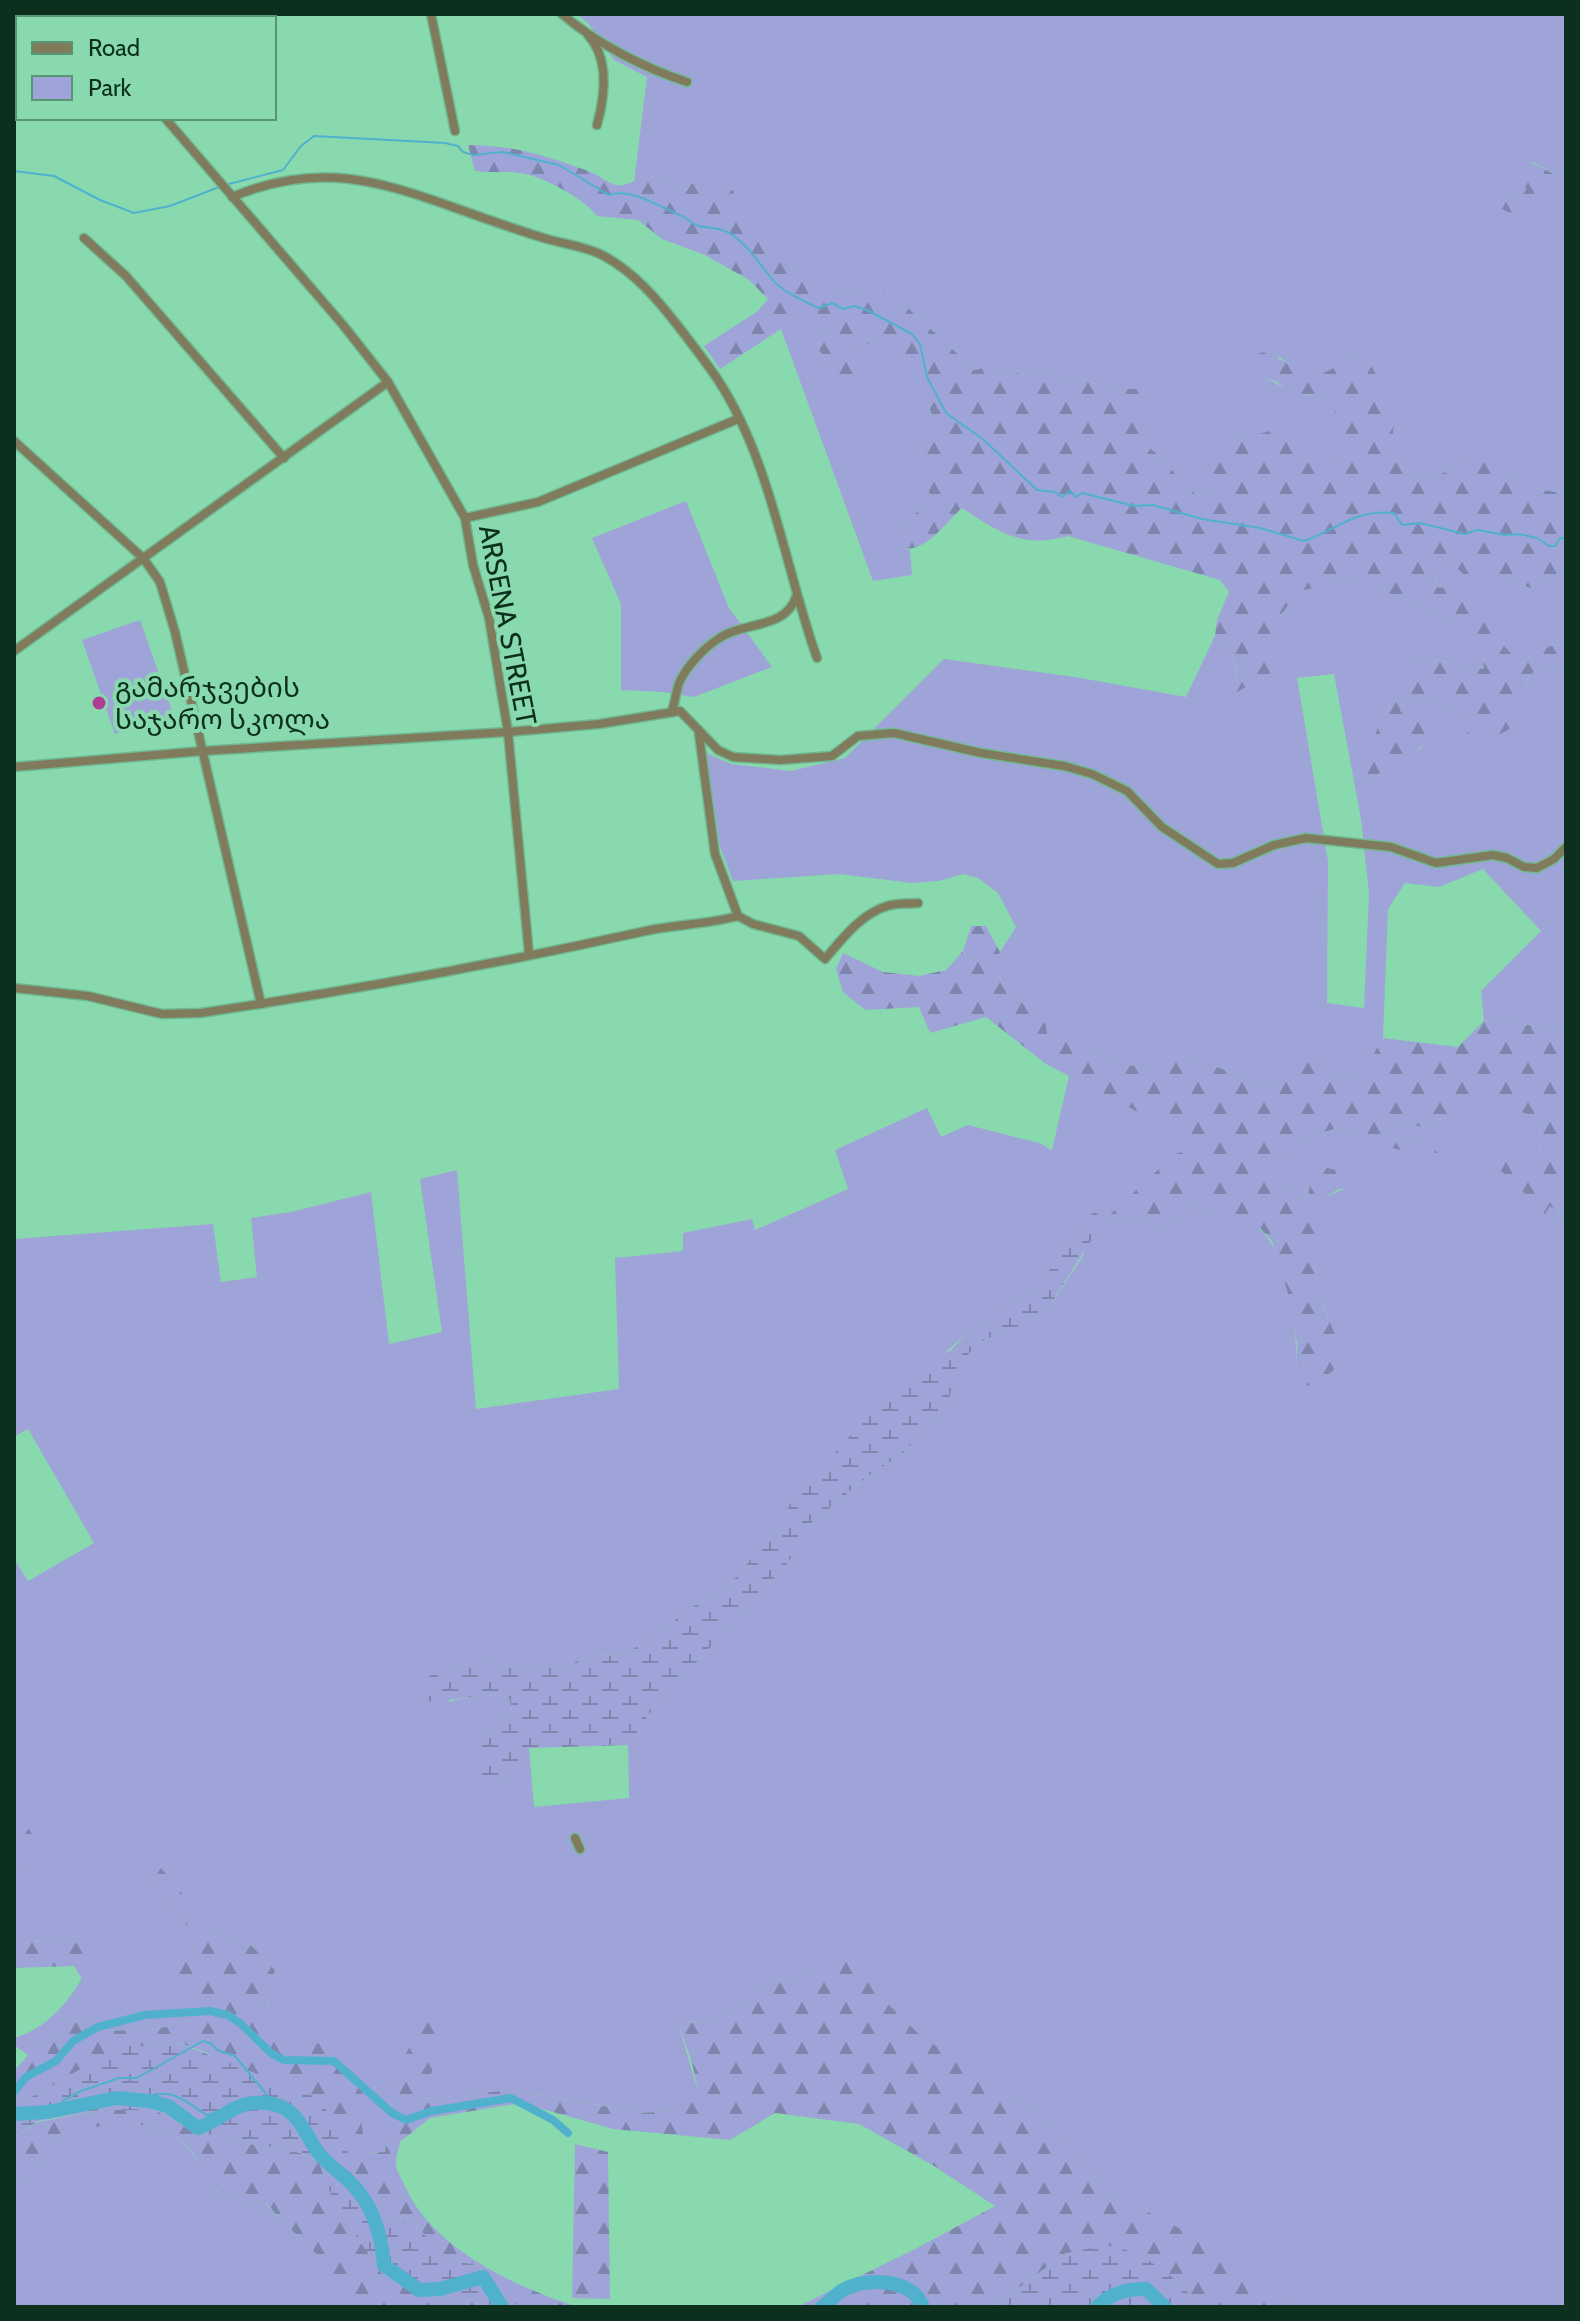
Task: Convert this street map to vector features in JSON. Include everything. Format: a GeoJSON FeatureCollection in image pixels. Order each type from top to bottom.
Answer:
{"type":"FeatureCollection","features":[{"type":"Feature","properties":{"kind":"street"},"geometry":{"type":"LineString","coordinates":[[431,14],[455,131]]}},
{"type":"Feature","properties":{"kind":"street"},"geometry":{"type":"LineString","coordinates":[[562,14],[643,66],[687,82]]}},
{"type":"Feature","properties":{"kind":"street"},"geometry":{"type":"LineString","coordinates":[[583,29],[593,41],[604,71],[597,125]]}},
{"type":"Feature","properties":{"kind":"street","name":"ARSENA STREET"},"geometry":{"type":"LineString","coordinates":[[167,120],[343,325],[388,382],[465,518],[473,565],[489,618],[508,732],[529,954]]}},
{"type":"Feature","properties":{"kind":"street"},"geometry":{"type":"LineString","coordinates":[[226,190],[250,190],[307,178],[349,177],[409,192],[514,229],[602,255],[633,275],[661,304],[718,381],[738,419],[772,506],[817,658]]}},
{"type":"Feature","properties":{"kind":"street"},"geometry":{"type":"LineString","coordinates":[[84,238],[126,276],[284,458]]}},
{"type":"Feature","properties":{"kind":"street"},"geometry":{"type":"LineString","coordinates":[[14,651],[388,382]]}},
{"type":"Feature","properties":{"kind":"street"},"geometry":{"type":"LineString","coordinates":[[465,518],[538,502],[738,419]]}},
{"type":"Feature","properties":{"kind":"street"},"geometry":{"type":"LineString","coordinates":[[14,441],[143,558],[160,582],[203,751],[261,1004]]}},
{"type":"Feature","properties":{"kind":"street"},"geometry":{"type":"LineString","coordinates":[[672,711],[680,681],[704,650],[734,629],[777,620],[793,607],[797,596]]}},
{"type":"Feature","properties":{"kind":"street"},"geometry":{"type":"LineString","coordinates":[[14,767],[203,751],[508,732],[599,724],[680,711],[718,750],[733,757],[780,760],[832,756],[848,747],[858,736],[894,733],[1011,759],[1064,766],[1092,774],[1127,791],[1162,827],[1218,864],[1233,863],[1274,845],[1306,838],[1391,847],[1436,863],[1493,855],[1524,867],[1537,868],[1554,859],[1566,847]]}},
{"type":"Feature","properties":{"kind":"street"},"geometry":{"type":"LineString","coordinates":[[699,733],[715,854],[738,916],[753,924],[799,936],[825,959],[850,930],[867,917],[887,905],[918,903]]}},
{"type":"Feature","properties":{"kind":"street"},"geometry":{"type":"LineString","coordinates":[[14,988],[88,996],[162,1014],[201,1013],[668,926],[722,921],[738,916]]}},
{"type":"Feature","properties":{"kind":"street"},"geometry":{"type":"LineString","coordinates":[[575,1838],[580,1849]]}},
{"type":"Feature","properties":{"kind":"green space"},"geometry":{"type":"Polygon","coordinates":[[[577,14],[1566,14],[1566,177],[1558,176],[1533,162],[1523,178],[1527,190],[1522,195],[1496,189],[1528,210],[1566,199],[1566,494],[1518,485],[1501,468],[1498,449],[1464,458],[1452,470],[1434,476],[1411,475],[1391,449],[1394,420],[1384,390],[1367,358],[1349,355],[1334,369],[1317,376],[1299,370],[1279,357],[1259,375],[1296,393],[1324,394],[1334,409],[1339,426],[1336,462],[1323,469],[1307,461],[1299,447],[1226,438],[1212,462],[1215,493],[1196,495],[1150,448],[1143,389],[1121,389],[1080,378],[1020,374],[991,366],[975,370],[907,307],[882,292],[846,296],[829,292],[806,272],[788,265],[727,215],[734,191],[700,174],[687,190],[645,175],[634,182],[647,77],[614,60],[588,23],[577,14]]]}},
{"type":"Feature","properties":{"kind":"green space"},"geometry":{"type":"Polygon","coordinates":[[[468,145],[515,149],[543,156],[588,171],[616,185],[627,184],[645,175],[687,190],[700,173],[734,191],[728,215],[767,223],[762,241],[788,265],[806,272],[830,292],[846,296],[882,292],[907,307],[975,370],[991,366],[1020,374],[1080,378],[1121,389],[1143,389],[1150,448],[1196,495],[1214,493],[1214,441],[1226,438],[1241,440],[1269,431],[1283,435],[1299,447],[1307,461],[1323,468],[1336,462],[1339,426],[1334,410],[1324,395],[1292,394],[1277,382],[1259,375],[1245,360],[1263,352],[1317,376],[1334,368],[1349,355],[1367,358],[1392,409],[1394,429],[1391,449],[1411,475],[1434,476],[1452,470],[1480,449],[1498,449],[1501,463],[1513,480],[1531,488],[1566,494],[1566,571],[1531,588],[1493,577],[1477,586],[1453,565],[1437,570],[1436,587],[1452,589],[1468,606],[1475,604],[1520,664],[1553,645],[1566,645],[1566,663],[1542,668],[1529,675],[1519,714],[1508,730],[1498,734],[1467,734],[1469,722],[1456,708],[1409,695],[1400,711],[1436,728],[1431,737],[1416,751],[1373,779],[1355,777],[1412,656],[1484,669],[1483,656],[1457,626],[1425,605],[1356,579],[1336,578],[1324,586],[1304,590],[1292,600],[1281,615],[1271,673],[1237,692],[1232,653],[1215,636],[1217,620],[1229,592],[1220,580],[1068,536],[1038,540],[1012,536],[962,508],[926,542],[909,549],[899,548],[896,525],[933,503],[913,459],[928,440],[933,427],[930,408],[898,347],[882,342],[862,345],[857,354],[862,377],[850,385],[833,373],[818,348],[825,336],[821,322],[792,319],[720,369],[704,346],[758,311],[768,299],[749,280],[705,255],[662,239],[638,220],[597,216],[573,195],[540,178],[520,173],[475,171],[468,145]]]}},
{"type":"Feature","properties":{"kind":"green space"},"geometry":{"type":"Polygon","coordinates":[[[1520,162],[1534,164],[1566,177],[1566,199],[1515,212],[1506,211],[1491,201],[1496,189],[1522,195],[1526,190],[1523,178],[1516,171],[1520,162]]]}},
{"type":"Feature","properties":{"kind":"green space"},"geometry":{"type":"Polygon","coordinates":[[[791,319],[821,321],[825,337],[818,348],[833,373],[861,377],[857,354],[862,345],[882,342],[898,347],[925,397],[933,427],[926,444],[913,459],[933,503],[896,525],[899,548],[910,550],[912,575],[873,581],[781,329],[791,319]]]}},
{"type":"Feature","properties":{"kind":"green space"},"geometry":{"type":"Polygon","coordinates":[[[686,501],[729,608],[772,667],[694,697],[621,690],[621,604],[592,538],[686,501]]]}},
{"type":"Feature","properties":{"kind":"green space"},"geometry":{"type":"Polygon","coordinates":[[[1453,565],[1531,588],[1566,571],[1566,645],[1547,647],[1520,664],[1468,607],[1436,588],[1437,570],[1453,565]]]}},
{"type":"Feature","properties":{"kind":"green space"},"geometry":{"type":"Polygon","coordinates":[[[1336,578],[1356,579],[1425,605],[1457,626],[1483,656],[1484,669],[1412,656],[1355,777],[1373,779],[1384,767],[1421,748],[1435,728],[1400,711],[1409,695],[1456,708],[1469,722],[1525,691],[1529,675],[1542,668],[1566,663],[1566,1028],[1484,1021],[1481,991],[1541,931],[1483,869],[1439,887],[1405,883],[1388,909],[1383,1038],[1368,1072],[1352,1080],[1331,1073],[1316,1055],[1281,1090],[1195,1059],[1171,1057],[1151,1068],[1128,1065],[1046,1034],[1044,1018],[1007,992],[995,967],[1000,952],[1016,927],[998,893],[978,878],[963,874],[939,881],[912,883],[839,874],[733,881],[720,847],[706,753],[731,764],[791,771],[845,758],[944,659],[1075,677],[1186,697],[1215,636],[1232,654],[1238,691],[1271,673],[1278,625],[1288,603],[1306,589],[1336,578]],[[1334,674],[1297,678],[1328,861],[1327,1003],[1364,1008],[1369,894],[1361,819],[1334,674]]]}},
{"type":"Feature","properties":{"kind":"green space"},"geometry":{"type":"Polygon","coordinates":[[[140,620],[173,714],[115,734],[82,640],[140,620]]]}},
{"type":"Feature","properties":{"kind":"green space"},"geometry":{"type":"Polygon","coordinates":[[[971,926],[986,926],[1000,952],[995,967],[1007,992],[1045,1018],[1047,1034],[1128,1065],[1151,1068],[1171,1056],[1195,1059],[1281,1090],[1300,1050],[1316,1055],[1331,1073],[1352,1080],[1368,1072],[1383,1038],[1458,1047],[1484,1021],[1566,1028],[1566,1245],[1553,1239],[1564,1217],[1550,1206],[1542,1218],[1524,1193],[1496,1166],[1505,1153],[1538,1168],[1542,1119],[1485,1100],[1421,1127],[1385,1118],[1382,1129],[1404,1142],[1430,1140],[1437,1153],[1410,1153],[1363,1139],[1351,1130],[1337,1128],[1292,1142],[1279,1162],[1282,1183],[1299,1200],[1308,1196],[1311,1179],[1323,1167],[1345,1172],[1350,1187],[1324,1198],[1324,1214],[1312,1249],[1319,1296],[1337,1339],[1334,1370],[1318,1382],[1301,1388],[1296,1370],[1297,1344],[1292,1307],[1272,1241],[1261,1229],[1242,1219],[1212,1218],[1199,1202],[1188,1204],[1182,1222],[1157,1226],[1139,1218],[1104,1220],[1175,1154],[1203,1146],[1046,1064],[986,1017],[930,1033],[919,1007],[865,1010],[843,992],[836,969],[843,953],[883,972],[919,976],[946,970],[963,951],[971,926]]]}},
{"type":"Feature","properties":{"kind":"green space"},"geometry":{"type":"Polygon","coordinates":[[[1069,1076],[1205,1146],[1105,1220],[1139,1218],[1157,1226],[1182,1222],[1188,1204],[1199,1202],[1212,1218],[1243,1219],[1259,1228],[1271,1243],[1288,1285],[1295,1331],[1296,1370],[1328,1316],[1319,1296],[1312,1249],[1323,1214],[1324,1198],[1350,1186],[1311,1179],[1308,1196],[1299,1200],[1282,1183],[1279,1162],[1292,1142],[1337,1128],[1351,1130],[1363,1139],[1436,1153],[1430,1140],[1404,1142],[1382,1129],[1385,1118],[1421,1127],[1486,1099],[1542,1119],[1538,1168],[1497,1166],[1542,1217],[1550,1205],[1564,1218],[1566,2307],[1296,2307],[1215,2247],[1109,2192],[1055,2130],[1019,2100],[921,2037],[889,2005],[847,1945],[819,1972],[777,1979],[736,2008],[705,2022],[678,2023],[698,2091],[676,2110],[643,2113],[512,2090],[423,2099],[441,2039],[406,2058],[393,2081],[385,2152],[364,2153],[361,2116],[326,2046],[294,2037],[268,2016],[275,1970],[252,1946],[232,1941],[207,1923],[161,1869],[150,1881],[196,1936],[192,1953],[172,1969],[189,1991],[192,2019],[162,2028],[110,2031],[82,2016],[28,2055],[14,2045],[14,2038],[41,2025],[62,2006],[94,1957],[79,1936],[14,1946],[14,1873],[18,1871],[26,1852],[24,1823],[14,1821],[14,1559],[28,1581],[94,1543],[28,1429],[14,1437],[14,1239],[213,1224],[221,1282],[257,1277],[251,1218],[291,1212],[371,1192],[389,1344],[442,1332],[420,1179],[457,1170],[476,1409],[619,1389],[615,1258],[683,1251],[683,1233],[752,1219],[755,1230],[848,1189],[835,1150],[927,1108],[941,1137],[968,1125],[1039,1143],[1052,1150],[1069,1076]],[[1094,1211],[1035,1289],[967,1333],[799,1486],[778,1528],[729,1585],[681,1614],[666,1629],[622,1656],[592,1655],[561,1668],[478,1663],[450,1667],[449,1702],[479,1696],[509,1697],[512,1711],[485,1738],[490,1788],[515,1769],[529,1748],[534,1807],[629,1798],[628,1745],[672,1681],[697,1662],[788,1563],[810,1524],[870,1475],[903,1453],[948,1404],[957,1366],[981,1341],[1022,1325],[1047,1310],[1083,1256],[1094,1211]]]}},
{"type":"Feature","properties":{"kind":"green space"},"geometry":{"type":"Polygon","coordinates":[[[1094,1211],[1104,1220],[1047,1310],[1022,1325],[981,1341],[957,1366],[948,1404],[903,1453],[870,1475],[810,1524],[788,1563],[697,1662],[672,1681],[628,1745],[529,1748],[515,1769],[490,1788],[473,1772],[485,1738],[512,1711],[509,1697],[479,1696],[430,1702],[423,1679],[450,1667],[478,1663],[561,1668],[592,1655],[622,1656],[666,1629],[681,1614],[729,1585],[778,1528],[799,1486],[838,1450],[889,1390],[951,1350],[967,1333],[1035,1289],[1094,1211]]]}},
{"type":"Feature","properties":{"kind":"green space"},"geometry":{"type":"Polygon","coordinates":[[[14,1821],[24,1823],[36,1839],[14,1873],[14,1821]]]}},
{"type":"Feature","properties":{"kind":"green space"},"geometry":{"type":"Polygon","coordinates":[[[161,1868],[207,1923],[232,1941],[252,1946],[275,1970],[268,2016],[294,2036],[329,2047],[364,2068],[361,2116],[365,2153],[385,2152],[393,2081],[420,2025],[436,2020],[441,2039],[424,2099],[511,2090],[643,2113],[676,2110],[698,2090],[678,2023],[705,2022],[736,2008],[777,1979],[819,1972],[847,1944],[889,2005],[921,2036],[1019,2100],[1055,2130],[1109,2192],[1216,2247],[1296,2307],[1203,2307],[1171,2276],[1066,2253],[993,2307],[797,2307],[995,2206],[934,2166],[859,2124],[775,2113],[730,2140],[613,2129],[521,2103],[430,2118],[400,2142],[396,2160],[397,2171],[417,2207],[454,2246],[478,2262],[528,2288],[578,2307],[524,2307],[507,2301],[500,2289],[477,2266],[447,2258],[414,2224],[394,2221],[375,2208],[356,2178],[347,2153],[311,2095],[171,2040],[149,2047],[124,2044],[37,2095],[14,2101],[14,2071],[28,2055],[82,2016],[110,2031],[162,2028],[192,2019],[189,1991],[171,1969],[192,1953],[196,1936],[150,1881],[161,1868]]]}},
{"type":"Feature","properties":{"kind":"green space"},"geometry":{"type":"Polygon","coordinates":[[[79,1936],[105,1946],[94,1957],[82,1979],[74,1966],[14,1968],[14,1946],[79,1936]]]}},
{"type":"Feature","properties":{"kind":"green space"},"geometry":{"type":"Polygon","coordinates":[[[171,2040],[311,2095],[338,2122],[356,2178],[375,2208],[394,2221],[414,2224],[447,2258],[477,2266],[500,2289],[507,2301],[524,2307],[487,2307],[465,2299],[426,2296],[383,2275],[334,2203],[319,2162],[301,2153],[197,2134],[155,2110],[102,2110],[38,2121],[14,2138],[14,2101],[37,2095],[124,2043],[149,2047],[171,2040]]]}},
{"type":"Feature","properties":{"kind":"green space"},"geometry":{"type":"Polygon","coordinates":[[[102,2110],[155,2110],[197,2134],[301,2153],[319,2162],[334,2203],[383,2275],[426,2296],[465,2299],[487,2307],[352,2307],[326,2264],[266,2203],[223,2194],[210,2182],[191,2150],[160,2129],[142,2125],[106,2125],[52,2138],[47,2156],[14,2187],[14,2138],[38,2122],[102,2110]]]}},
{"type":"Feature","properties":{"kind":"green space"},"geometry":{"type":"Polygon","coordinates":[[[121,2123],[143,2125],[174,2136],[190,2150],[217,2191],[233,2198],[265,2203],[337,2277],[352,2307],[14,2307],[14,2187],[47,2156],[52,2138],[84,2128],[121,2123]]]}},
{"type":"Feature","properties":{"kind":"green space"},"geometry":{"type":"Polygon","coordinates":[[[575,2144],[608,2152],[610,2299],[572,2298],[575,2144]]]}},
{"type":"Feature","properties":{"kind":"green space"},"geometry":{"type":"Polygon","coordinates":[[[1107,2245],[1138,2253],[1171,2276],[1203,2307],[993,2307],[1066,2253],[1107,2245]]]}},
{"type":"Feature","properties":{"kind":"waterway"},"geometry":{"type":"LineString","coordinates":[[225,185],[283,170],[301,146],[314,136],[445,143],[473,155],[503,152],[559,165],[609,195],[637,196],[697,225],[730,233],[781,287],[818,308],[832,303],[843,309],[854,306],[912,334],[920,344],[927,377],[946,413],[984,440],[1037,490],[1055,492],[1062,497],[1070,491],[1076,497],[1082,493],[1134,506],[1153,505],[1202,519],[1260,528],[1304,541],[1357,517],[1380,513],[1394,513],[1402,525],[1420,523],[1465,534],[1477,530],[1519,534],[1537,538],[1549,546],[1555,546],[1560,538],[1566,539]]}},
{"type":"Feature","properties":{"kind":"waterway"},"geometry":{"type":"LineString","coordinates":[[14,171],[54,176],[100,200],[134,213],[170,206],[219,187]]}},
{"type":"Feature","properties":{"kind":"waterway"},"geometry":{"type":"LineString","coordinates":[[14,2092],[26,2077],[56,2061],[73,2041],[98,2027],[145,2015],[210,2011],[228,2015],[272,2054],[284,2060],[334,2061],[392,2113],[406,2120],[432,2111],[511,2098],[553,2120],[568,2133]]}},
{"type":"Feature","properties":{"kind":"waterway"},"geometry":{"type":"LineString","coordinates":[[55,2111],[64,2100],[81,2091],[119,2078],[137,2078],[203,2041],[235,2056],[276,2106]]}},
{"type":"Feature","properties":{"kind":"waterway"},"geometry":{"type":"LineString","coordinates":[[142,2100],[168,2094],[184,2100],[206,2115],[233,2108]]}},
{"type":"Feature","properties":{"kind":"waterway"},"geometry":{"type":"LineString","coordinates":[[14,2114],[47,2112],[117,2098],[168,2106],[198,2128],[246,2104],[266,2103],[285,2108],[303,2127],[320,2155],[364,2199],[378,2230],[384,2265],[419,2290],[440,2289],[483,2277],[502,2307]]}},
{"type":"Feature","properties":{"kind":"waterway"},"geometry":{"type":"LineString","coordinates":[[822,2307],[843,2290],[875,2282],[899,2285],[909,2290],[918,2297],[923,2307]]}},
{"type":"Feature","properties":{"kind":"waterway"},"geometry":{"type":"LineString","coordinates":[[1097,2307],[1119,2293],[1146,2289],[1165,2307]]}},
{"type":"Feature","properties":{"kind":"place","name":"გამარჯვების საჯარო სკოლა"},"geometry":{"type":"Point","coordinates":[99,703]}}]}
